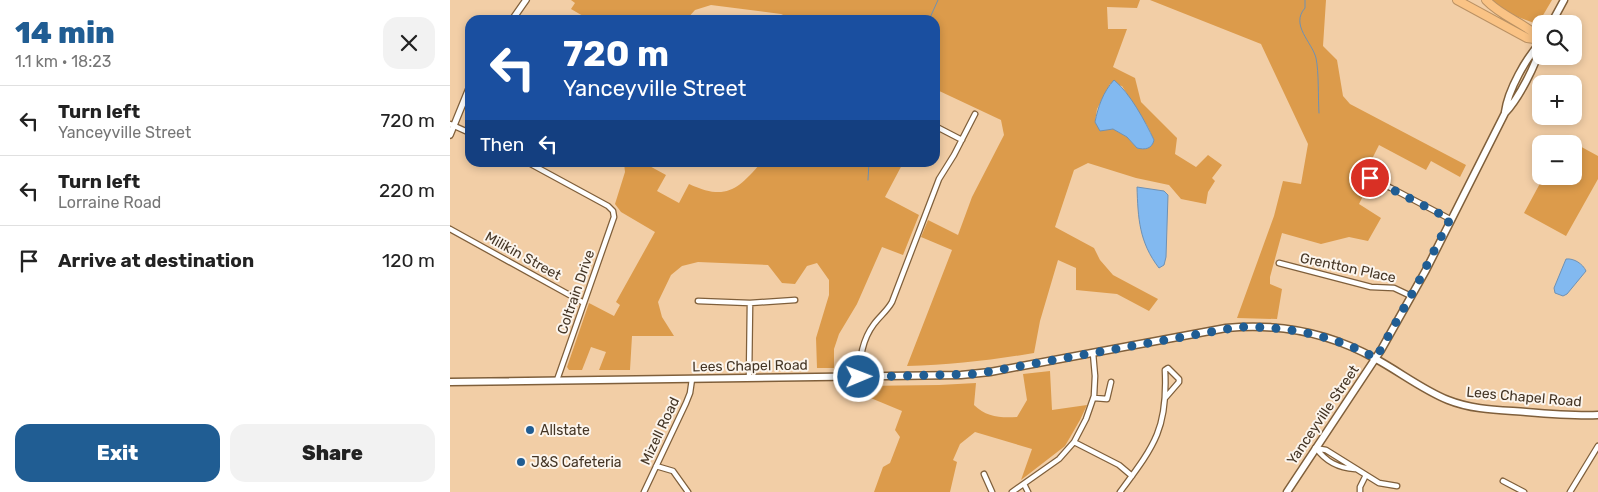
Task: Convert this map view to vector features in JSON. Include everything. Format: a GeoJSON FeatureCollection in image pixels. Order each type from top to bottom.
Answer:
{"type":"FeatureCollection","features":[{"type":"Feature","properties":{"kind":"highway"},"geometry":{"type":"LineString","coordinates":[[1457,0],[1532,39]]}},
{"type":"Feature","properties":{"kind":"highway"},"geometry":{"type":"LineString","coordinates":[[1486,0],[1502,14],[1532,29]]}},
{"type":"Feature","properties":{"kind":"main road"},"geometry":{"type":"LineString","coordinates":[[1556,15],[1564,0]]}},
{"type":"Feature","properties":{"kind":"main road","name":"Yanceyville Street"},"geometry":{"type":"LineString","coordinates":[[1287,492],[1376,358],[1411,296],[1505,113],[1506,101],[1532,52]]}},
{"type":"Feature","properties":{"kind":"main road","name":"Lees Chapel Road"},"geometry":{"type":"LineString","coordinates":[[450,382],[976,374],[1226,328],[1262,327],[1289,329],[1317,335],[1350,346],[1376,358],[1433,393],[1464,406],[1570,415],[1598,415]]}},
{"type":"Feature","properties":{"kind":"street"},"geometry":{"type":"LineString","coordinates":[[516,15],[526,0]]}},
{"type":"Feature","properties":{"kind":"street"},"geometry":{"type":"LineString","coordinates":[[450,135],[452,124],[465,97]]}},
{"type":"Feature","properties":{"kind":"street"},"geometry":{"type":"LineString","coordinates":[[859,377],[861,355],[866,339],[874,324],[887,312],[892,302],[933,193],[975,114]]}},
{"type":"Feature","properties":{"kind":"street"},"geometry":{"type":"LineString","coordinates":[[452,124],[465,130]]}},
{"type":"Feature","properties":{"kind":"street"},"geometry":{"type":"LineString","coordinates":[[940,129],[962,140]]}},
{"type":"Feature","properties":{"kind":"street","name":"Coltrain Drive"},"geometry":{"type":"LineString","coordinates":[[536,167],[608,206],[614,217],[557,380]]}},
{"type":"Feature","properties":{"kind":"street"},"geometry":{"type":"LineString","coordinates":[[1359,174],[1391,188],[1450,219]]}},
{"type":"Feature","properties":{"kind":"street","name":"Milikin Street"},"geometry":{"type":"LineString","coordinates":[[450,229],[584,303]]}},
{"type":"Feature","properties":{"kind":"street","name":"Grentton Place"},"geometry":{"type":"LineString","coordinates":[[1279,263],[1371,287],[1394,288],[1411,296]]}},
{"type":"Feature","properties":{"kind":"street"},"geometry":{"type":"LineString","coordinates":[[698,301],[750,303],[795,300]]}},
{"type":"Feature","properties":{"kind":"street"},"geometry":{"type":"LineString","coordinates":[[749,378],[750,303]]}},
{"type":"Feature","properties":{"kind":"street"},"geometry":{"type":"LineString","coordinates":[[1012,492],[1059,459],[1074,442],[1094,398],[1093,353]]}},
{"type":"Feature","properties":{"kind":"street"},"geometry":{"type":"LineString","coordinates":[[1120,492],[1156,441],[1162,422],[1166,397],[1165,370],[1168,368],[1179,382],[1166,397]]}},
{"type":"Feature","properties":{"kind":"street","name":"Mizell Road"},"geometry":{"type":"LineString","coordinates":[[644,492],[686,403],[692,379]]}},
{"type":"Feature","properties":{"kind":"street"},"geometry":{"type":"LineString","coordinates":[[1094,398],[1107,399],[1111,382]]}},
{"type":"Feature","properties":{"kind":"street"},"geometry":{"type":"LineString","coordinates":[[1074,442],[1119,464],[1132,476]]}},
{"type":"Feature","properties":{"kind":"street"},"geometry":{"type":"LineString","coordinates":[[1570,492],[1598,446]]}},
{"type":"Feature","properties":{"kind":"street"},"geometry":{"type":"LineString","coordinates":[[1315,448],[1326,450],[1379,483],[1397,486]]}},
{"type":"Feature","properties":{"kind":"street"},"geometry":{"type":"LineString","coordinates":[[1315,448],[1322,457],[1340,468],[1356,470]]}},
{"type":"Feature","properties":{"kind":"street"},"geometry":{"type":"LineString","coordinates":[[1334,464],[1338,457]]}},
{"type":"Feature","properties":{"kind":"street"},"geometry":{"type":"LineString","coordinates":[[656,466],[673,471],[688,492]]}},
{"type":"Feature","properties":{"kind":"street"},"geometry":{"type":"LineString","coordinates":[[984,474],[992,492]]}},
{"type":"Feature","properties":{"kind":"street"},"geometry":{"type":"LineString","coordinates":[[1360,492],[1360,487],[1366,475]]}},
{"type":"Feature","properties":{"kind":"street"},"geometry":{"type":"LineString","coordinates":[[1503,481],[1524,492]]}},
{"type":"Feature","properties":{"kind":"street"},"geometry":{"type":"LineString","coordinates":[[1024,484],[1028,492]]}},
{"type":"Feature","properties":{"kind":"shaded area"},"geometry":{"type":"Polygon","coordinates":[[[571,0],[1140,0],[1137,8],[1107,7],[1108,29],[1127,29],[1113,67],[1135,78],[1141,102],[1177,138],[1175,154],[1196,167],[1208,155],[1222,165],[1212,178],[1215,181],[1208,192],[1206,204],[1181,199],[1169,185],[1136,178],[1088,163],[1074,170],[1055,227],[1094,248],[1100,260],[1113,275],[1158,299],[1149,311],[1117,294],[1076,290],[1076,268],[1058,260],[1040,321],[1034,353],[971,362],[907,366],[952,250],[921,237],[928,220],[958,235],[972,197],[1004,135],[1001,120],[940,91],[940,15],[783,15],[711,5],[695,10],[690,15],[581,15],[571,9],[575,3],[571,0]],[[1110,84],[1097,109],[1095,122],[1105,130],[1113,129],[1127,137],[1137,148],[1143,149],[1148,148],[1154,140],[1122,86],[1110,84]]]}},
{"type":"Feature","properties":{"kind":"shaded area"},"geometry":{"type":"Polygon","coordinates":[[[1150,0],[1326,0],[1323,46],[1337,60],[1343,96],[1350,104],[1466,165],[1460,177],[1431,161],[1426,170],[1379,145],[1367,169],[1358,166],[1354,179],[1369,184],[1359,204],[1381,218],[1368,241],[1349,237],[1321,244],[1282,233],[1270,277],[1270,284],[1282,289],[1277,319],[1237,318],[1274,216],[1283,181],[1301,184],[1308,144],[1261,44],[1150,0]]]}},
{"type":"Feature","properties":{"kind":"shaded area"},"geometry":{"type":"Polygon","coordinates":[[[1492,0],[1552,0],[1543,15],[1532,15],[1532,22],[1510,14],[1492,0]]]}},
{"type":"Feature","properties":{"kind":"shaded area"},"geometry":{"type":"Polygon","coordinates":[[[1582,147],[1598,156],[1598,179],[1566,236],[1524,213],[1539,185],[1582,185],[1582,147]]]}},
{"type":"Feature","properties":{"kind":"shaded area"},"geometry":{"type":"Polygon","coordinates":[[[624,167],[651,167],[666,175],[657,191],[679,203],[689,184],[712,192],[722,192],[737,186],[757,167],[901,167],[885,197],[919,215],[903,255],[882,247],[857,304],[839,334],[834,349],[834,368],[817,368],[816,338],[829,295],[829,280],[817,263],[807,266],[795,284],[782,283],[768,265],[698,262],[682,266],[671,275],[658,302],[662,317],[674,336],[632,336],[630,370],[599,370],[606,352],[591,347],[582,370],[569,370],[567,367],[589,303],[614,316],[620,305],[616,302],[655,232],[621,212],[615,204],[625,172],[624,167]]]}},
{"type":"Feature","properties":{"kind":"shaded area"},"geometry":{"type":"Polygon","coordinates":[[[1050,371],[1052,410],[1087,405],[1065,446],[1021,480],[1032,449],[975,432],[960,444],[953,460],[957,462],[950,492],[874,492],[883,467],[890,463],[900,437],[895,430],[902,411],[861,394],[860,386],[976,383],[974,405],[983,412],[994,416],[1017,417],[1027,400],[1023,374],[1050,371]]]}},
{"type":"Feature","properties":{"kind":"water"},"geometry":{"type":"Polygon","coordinates":[[[1114,80],[1142,116],[1154,140],[1148,148],[1137,148],[1127,137],[1113,129],[1100,131],[1095,122],[1101,100],[1114,80]]]}},
{"type":"Feature","properties":{"kind":"water"},"geometry":{"type":"Polygon","coordinates":[[[1137,187],[1164,191],[1168,195],[1166,257],[1164,265],[1159,268],[1147,249],[1141,229],[1137,187]]]}},
{"type":"Feature","properties":{"kind":"water"},"geometry":{"type":"Polygon","coordinates":[[[1566,259],[1578,262],[1586,271],[1567,294],[1563,296],[1555,293],[1554,288],[1566,259]]]}},
{"type":"Feature","properties":{"kind":"waterway"},"geometry":{"type":"LineString","coordinates":[[931,15],[938,0]]}},
{"type":"Feature","properties":{"kind":"waterway"},"geometry":{"type":"LineString","coordinates":[[1305,0],[1305,8],[1301,14],[1300,21],[1303,33],[1316,58],[1319,113]]}},
{"type":"Feature","properties":{"kind":"waterway"},"geometry":{"type":"LineString","coordinates":[[868,180],[869,167]]}},
{"type":"Feature","properties":{"kind":"place","name":"Allstate"},"geometry":{"type":"Point","coordinates":[530,430]}},
{"type":"Feature","properties":{"kind":"place","name":"J&S Cafeteria"},"geometry":{"type":"Point","coordinates":[521,462]}},
{"type":"Feature","properties":{"kind":"route"},"geometry":{"type":"LineString","coordinates":[[859,377],[976,374],[1238,327],[1273,327],[1306,332],[1339,342],[1376,358],[1426,270],[1450,219],[1370,178]]}}]}
